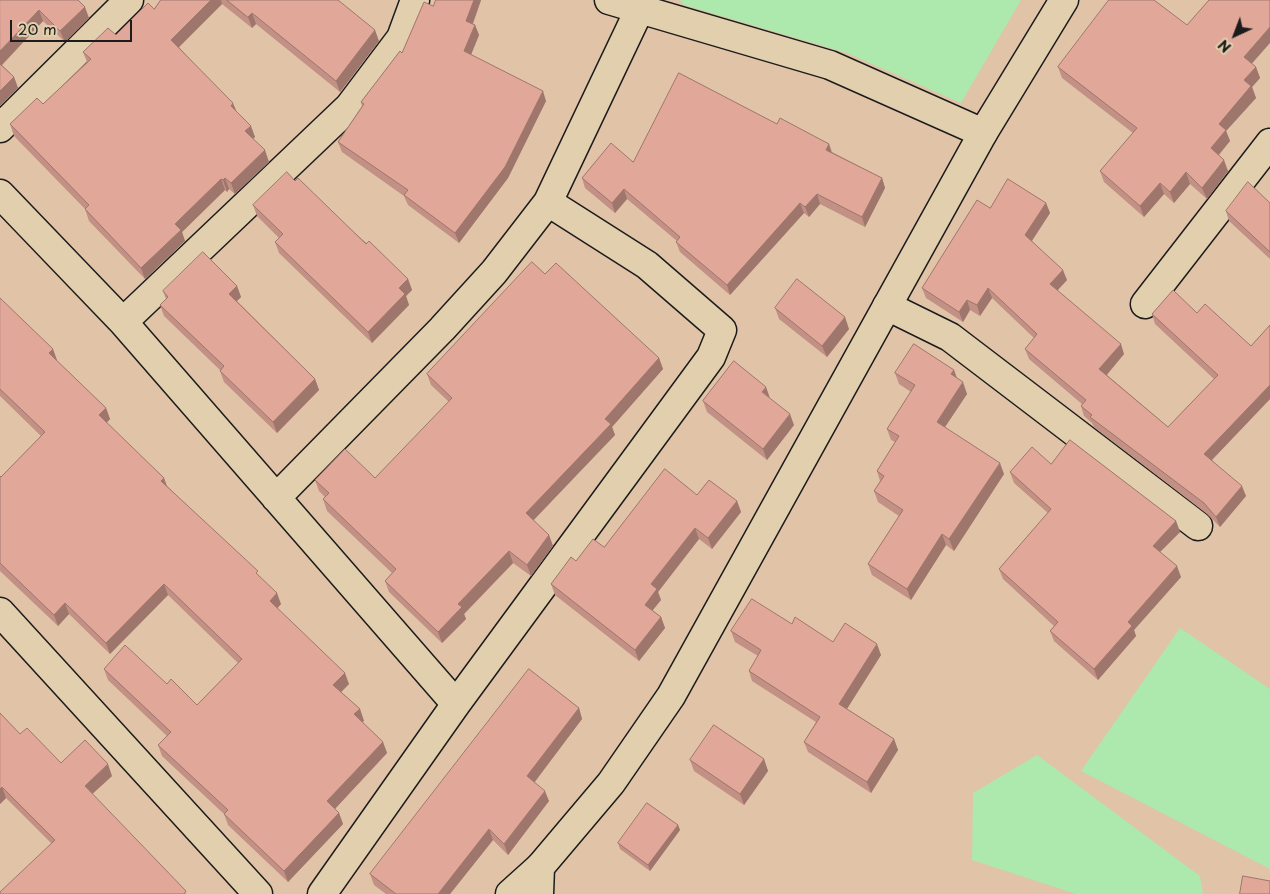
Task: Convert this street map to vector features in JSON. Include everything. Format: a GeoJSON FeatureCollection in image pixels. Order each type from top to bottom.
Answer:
{"type":"FeatureCollection","features":[{"type":"Feature","properties":{"kind":"street"},"geometry":{"type":"LineString","coordinates":[[0,128],[129,0]]}},
{"type":"Feature","properties":{"kind":"street"},"geometry":{"type":"LineString","coordinates":[[122,322],[349,107],[401,38],[415,0]]}},
{"type":"Feature","properties":{"kind":"street"},"geometry":{"type":"LineString","coordinates":[[609,0],[642,5],[830,65],[982,133]]}},
{"type":"Feature","properties":{"kind":"street"},"geometry":{"type":"LineString","coordinates":[[510,894],[540,867],[611,783],[672,696],[982,133],[1064,0]]}},
{"type":"Feature","properties":{"kind":"street"},"geometry":{"type":"LineString","coordinates":[[276,498],[442,329],[494,272],[548,202],[642,5]]}},
{"type":"Feature","properties":{"kind":"street"},"geometry":{"type":"LineString","coordinates":[[1145,304],[1270,142]]}},
{"type":"Feature","properties":{"kind":"street"},"geometry":{"type":"LineString","coordinates":[[0,194],[122,322],[456,704]]}},
{"type":"Feature","properties":{"kind":"street"},"geometry":{"type":"LineString","coordinates":[[322,894],[456,704],[711,357],[722,330],[646,265],[548,202]]}},
{"type":"Feature","properties":{"kind":"street"},"geometry":{"type":"LineString","coordinates":[[887,306],[950,337],[1198,526]]}},
{"type":"Feature","properties":{"kind":"street"},"geometry":{"type":"LineString","coordinates":[[0,612],[258,894]]}},
{"type":"Feature","properties":{"kind":"street"},"geometry":{"type":"LineString","coordinates":[[539,894],[540,867]]}},
{"type":"Feature","properties":{"kind":"green space"},"geometry":{"type":"Polygon","coordinates":[[[680,0],[1021,0],[961,103],[847,53],[684,5],[680,0]]]}},
{"type":"Feature","properties":{"kind":"green space"},"geometry":{"type":"Polygon","coordinates":[[[1180,628],[1270,689],[1270,869],[1081,771],[1180,628]]]}},
{"type":"Feature","properties":{"kind":"green space"},"geometry":{"type":"Polygon","coordinates":[[[1037,755],[1200,876],[1203,894],[1076,894],[972,860],[973,793],[1037,755]]]}},
{"type":"Feature","properties":{"kind":"building"},"geometry":{"type":"Polygon","coordinates":[[[0,0],[78,0],[85,7],[60,31],[39,10],[0,51],[0,0]]]}},
{"type":"Feature","properties":{"kind":"building"},"geometry":{"type":"Polygon","coordinates":[[[161,0],[211,0],[171,40],[233,103],[231,106],[251,126],[245,131],[265,150],[231,183],[225,178],[221,179],[175,224],[181,230],[141,268],[85,209],[89,205],[10,124],[37,98],[43,104],[91,59],[83,52],[108,28],[116,35],[148,3],[154,9],[161,0]]]}},
{"type":"Feature","properties":{"kind":"building"},"geometry":{"type":"Polygon","coordinates":[[[227,0],[338,0],[375,30],[336,81],[252,13],[248,17],[227,0]]]}},
{"type":"Feature","properties":{"kind":"building"},"geometry":{"type":"Polygon","coordinates":[[[436,0],[474,0],[466,21],[475,25],[464,51],[543,91],[505,167],[455,233],[404,195],[408,190],[338,142],[364,104],[361,102],[400,51],[402,53],[424,2],[433,6],[436,0]]]}},
{"type":"Feature","properties":{"kind":"building"},"geometry":{"type":"Polygon","coordinates":[[[1109,0],[1154,0],[1187,25],[1209,0],[1270,0],[1270,27],[1244,57],[1256,67],[1244,80],[1251,86],[1219,124],[1226,130],[1211,148],[1224,160],[1202,188],[1186,172],[1170,192],[1160,183],[1140,206],[1100,171],[1137,128],[1058,67],[1109,0]]]}},
{"type":"Feature","properties":{"kind":"building"},"geometry":{"type":"Polygon","coordinates":[[[0,64],[14,77],[0,91],[0,64]]]}},
{"type":"Feature","properties":{"kind":"building"},"geometry":{"type":"Polygon","coordinates":[[[679,73],[777,124],[780,118],[829,144],[826,150],[882,178],[862,217],[817,194],[805,207],[800,203],[727,285],[676,242],[680,237],[624,189],[612,203],[582,178],[611,143],[633,162],[679,73]]]}},
{"type":"Feature","properties":{"kind":"building"},"geometry":{"type":"Polygon","coordinates":[[[287,172],[295,181],[298,178],[366,244],[369,241],[408,279],[399,288],[405,294],[368,332],[275,242],[283,234],[253,205],[287,172]]]}},
{"type":"Feature","properties":{"kind":"building"},"geometry":{"type":"Polygon","coordinates":[[[1008,179],[1046,203],[1025,235],[1063,270],[1050,284],[1121,344],[1099,369],[1168,427],[1218,375],[1152,314],[1173,290],[1197,313],[1205,304],[1251,346],[1270,325],[1270,385],[1204,454],[1242,486],[1216,517],[1204,503],[1090,417],[1092,415],[1081,406],[1086,400],[1025,349],[1037,334],[988,288],[977,305],[967,300],[959,312],[922,288],[977,200],[990,208],[1008,179]]]}},
{"type":"Feature","properties":{"kind":"building"},"geometry":{"type":"Polygon","coordinates":[[[1248,182],[1270,203],[1270,252],[1226,211],[1248,182]]]}},
{"type":"Feature","properties":{"kind":"building"},"geometry":{"type":"Polygon","coordinates":[[[203,252],[237,286],[229,294],[315,379],[273,422],[220,371],[224,366],[160,305],[168,297],[163,291],[203,252]]]}},
{"type":"Feature","properties":{"kind":"building"},"geometry":{"type":"Polygon","coordinates":[[[532,262],[545,274],[556,263],[659,358],[605,419],[611,424],[526,513],[549,535],[527,565],[509,551],[458,604],[462,607],[438,632],[385,581],[396,569],[323,499],[329,493],[315,480],[345,449],[375,478],[452,398],[427,374],[532,262]]]}},
{"type":"Feature","properties":{"kind":"building"},"geometry":{"type":"Polygon","coordinates":[[[797,279],[845,317],[822,346],[775,308],[797,279]]]}},
{"type":"Feature","properties":{"kind":"building"},"geometry":{"type":"Polygon","coordinates":[[[0,298],[53,349],[49,353],[106,408],[99,415],[164,478],[161,481],[258,571],[256,573],[277,593],[270,601],[345,673],[333,685],[360,709],[354,714],[383,742],[327,801],[339,813],[284,871],[224,814],[228,810],[158,745],[171,732],[104,669],[125,645],[167,684],[171,679],[197,705],[242,659],[164,584],[106,643],[65,603],[54,615],[0,563],[0,476],[45,432],[0,389],[0,298]]]}},
{"type":"Feature","properties":{"kind":"building"},"geometry":{"type":"Polygon","coordinates":[[[914,344],[954,370],[951,374],[963,382],[937,422],[1000,463],[949,539],[942,534],[907,589],[868,564],[903,510],[874,491],[884,476],[877,471],[899,436],[887,429],[915,385],[895,373],[914,344]]]}},
{"type":"Feature","properties":{"kind":"building"},"geometry":{"type":"Polygon","coordinates":[[[734,361],[766,387],[762,392],[790,414],[763,449],[703,401],[734,361]]]}},
{"type":"Feature","properties":{"kind":"building"},"geometry":{"type":"Polygon","coordinates":[[[1070,440],[1176,521],[1153,546],[1177,566],[1128,622],[1132,626],[1094,669],[1050,631],[1058,622],[999,569],[1051,509],[1010,472],[1032,447],[1051,464],[1070,440]]]}},
{"type":"Feature","properties":{"kind":"building"},"geometry":{"type":"Polygon","coordinates":[[[665,469],[697,495],[709,480],[737,501],[708,538],[695,528],[651,584],[657,589],[645,605],[661,617],[635,650],[551,584],[571,557],[576,561],[593,539],[604,547],[665,469]]]}},
{"type":"Feature","properties":{"kind":"building"},"geometry":{"type":"Polygon","coordinates":[[[752,599],[792,624],[795,617],[833,642],[845,623],[877,644],[839,704],[894,739],[867,782],[804,742],[820,717],[749,671],[761,650],[731,631],[752,599]]]}},
{"type":"Feature","properties":{"kind":"building"},"geometry":{"type":"Polygon","coordinates":[[[529,669],[579,708],[527,776],[545,791],[504,844],[489,829],[438,894],[396,894],[370,874],[529,669]]]}},
{"type":"Feature","properties":{"kind":"building"},"geometry":{"type":"Polygon","coordinates":[[[0,713],[20,734],[27,728],[61,763],[85,740],[108,764],[85,786],[186,891],[184,894],[0,894],[55,840],[2,787],[0,789],[0,713]]]}},
{"type":"Feature","properties":{"kind":"building"},"geometry":{"type":"Polygon","coordinates":[[[714,725],[764,759],[740,794],[690,760],[714,725]]]}},
{"type":"Feature","properties":{"kind":"building"},"geometry":{"type":"Polygon","coordinates":[[[647,803],[678,825],[648,865],[618,843],[647,803]]]}},
{"type":"Feature","properties":{"kind":"building"},"geometry":{"type":"Polygon","coordinates":[[[1243,876],[1270,881],[1270,894],[1240,894],[1243,876]]]}}]}
